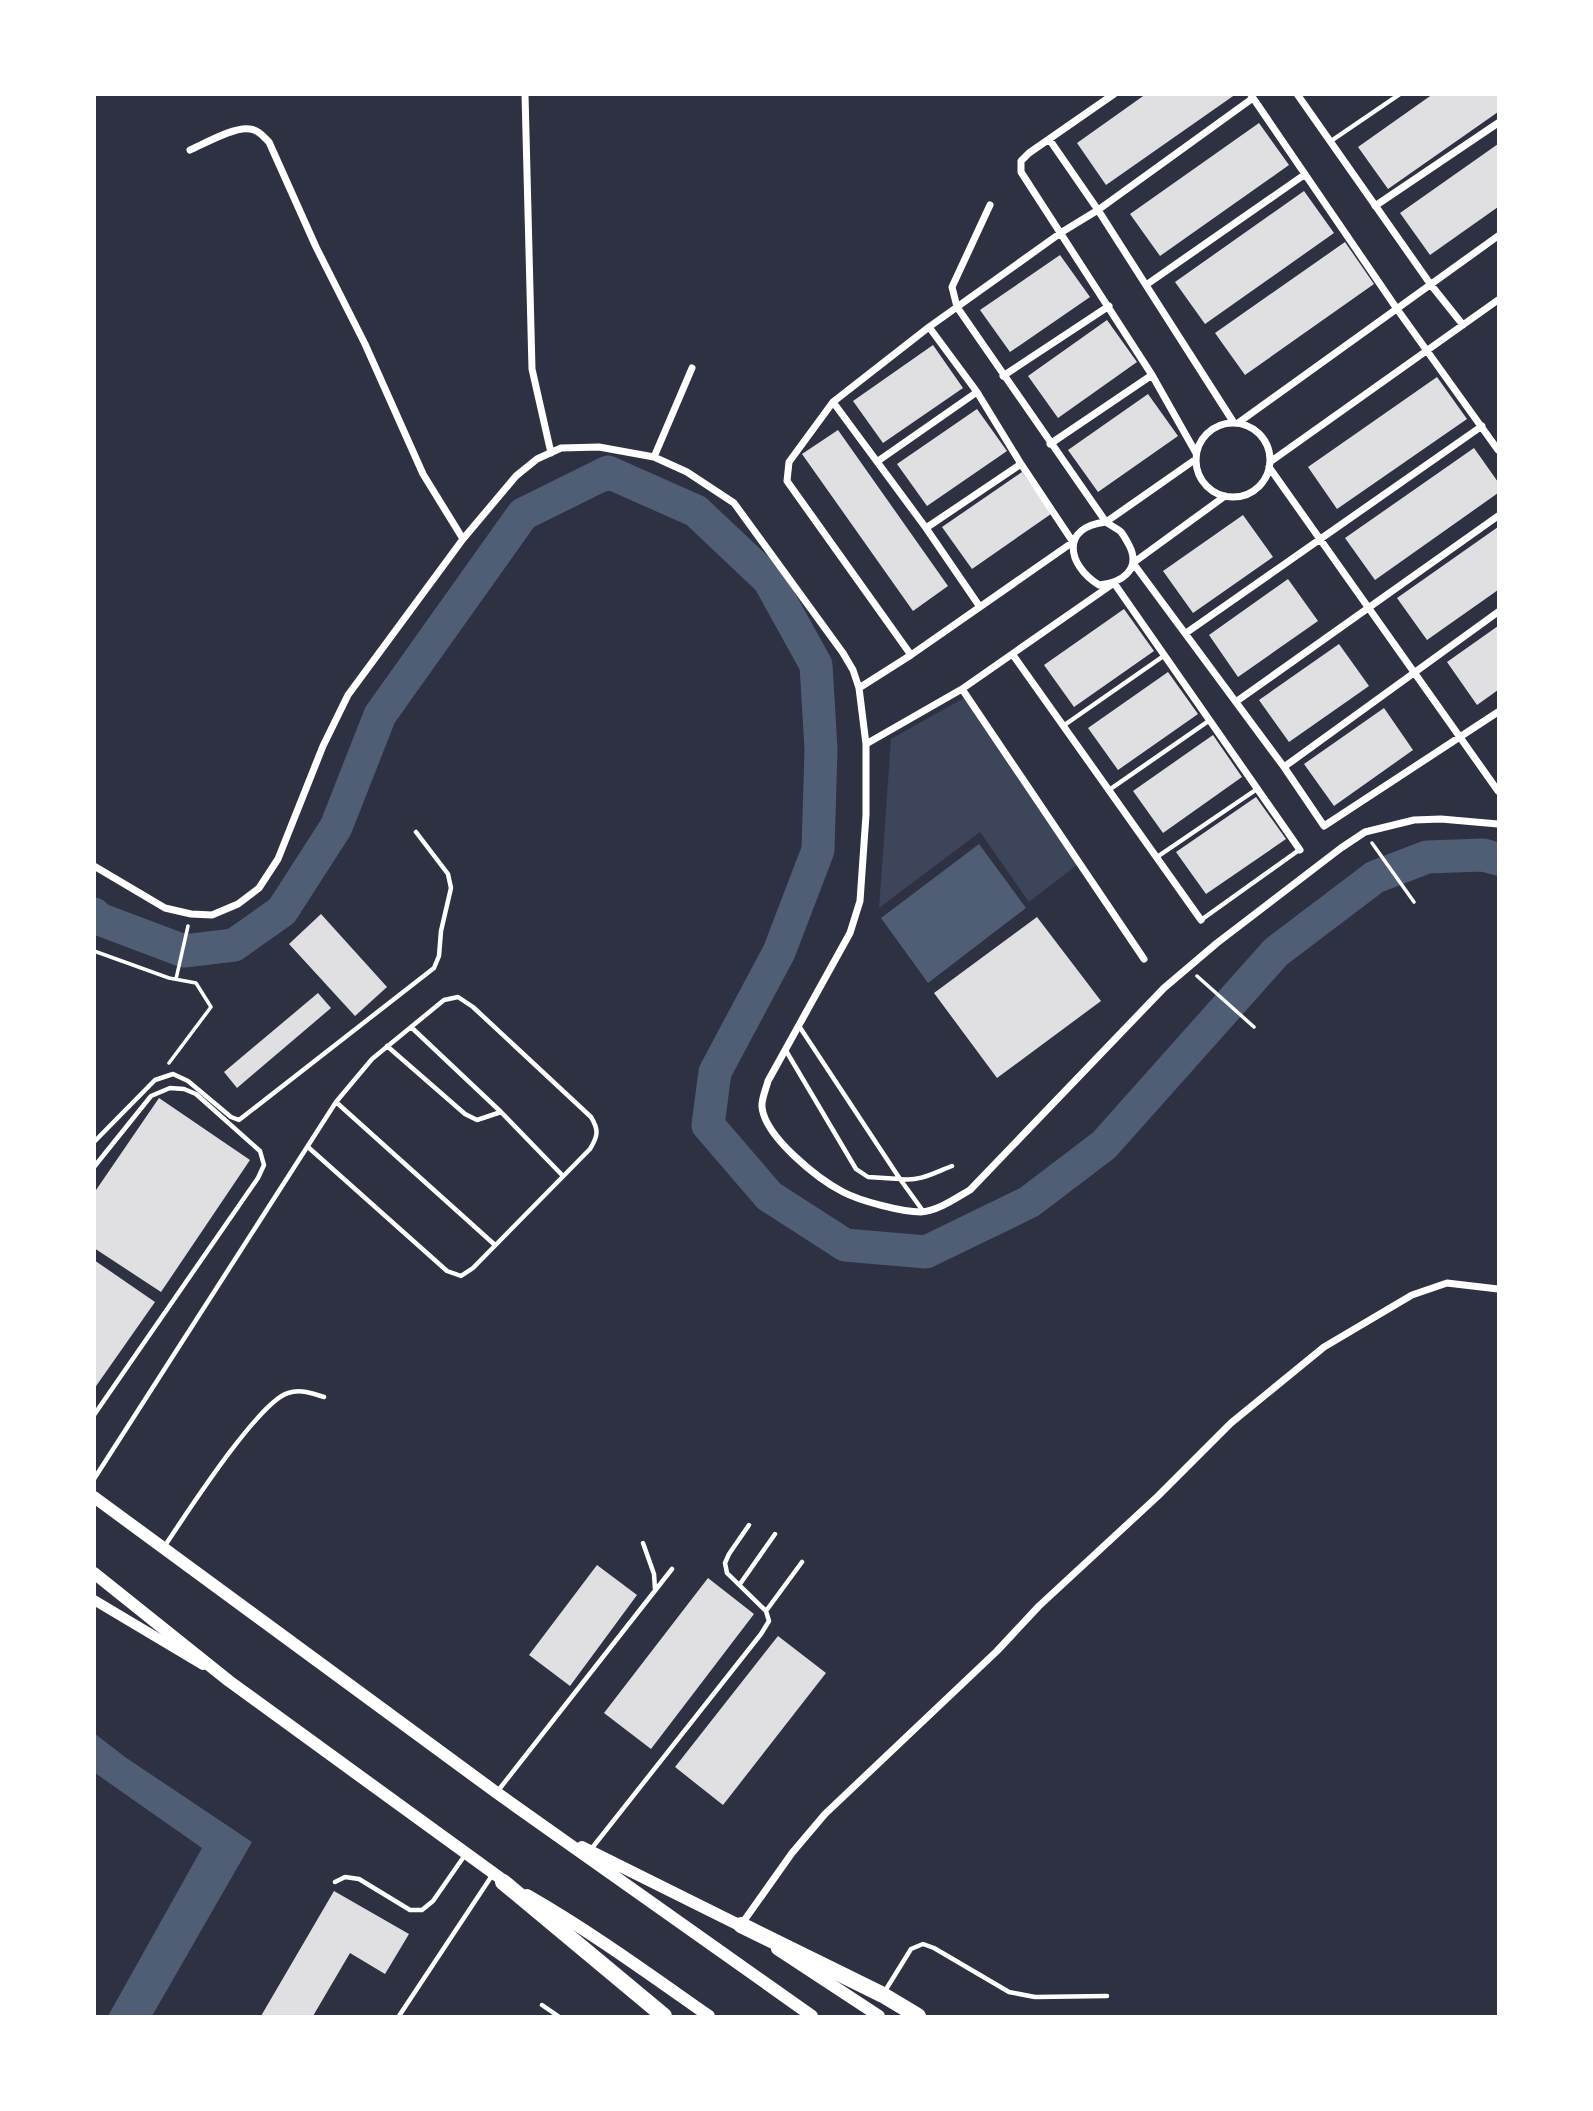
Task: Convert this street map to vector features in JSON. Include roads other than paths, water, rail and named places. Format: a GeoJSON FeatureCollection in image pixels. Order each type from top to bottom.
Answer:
{"type":"FeatureCollection","features":[{"type":"Feature","properties":{"kind":"highway"},"geometry":{"type":"LineString","coordinates":[[498,1878],[664,2017]]}},
{"type":"Feature","properties":{"kind":"highway"},"geometry":{"type":"LineString","coordinates":[[741,1925],[883,1994],[918,2017]]}},
{"type":"Feature","properties":{"kind":"main road"},"geometry":{"type":"LineString","coordinates":[[94,1497],[497,1793],[812,2017]]}},
{"type":"Feature","properties":{"kind":"main road"},"geometry":{"type":"LineString","coordinates":[[94,1573],[229,1681],[498,1878],[564,1916],[709,2017]]}},
{"type":"Feature","properties":{"kind":"main road"},"geometry":{"type":"LineString","coordinates":[[561,1839],[590,1850],[741,1925],[879,2017]]}},
{"type":"Feature","properties":{"kind":"street"},"geometry":{"type":"LineString","coordinates":[[525,94],[532,369],[551,453]]}},
{"type":"Feature","properties":{"kind":"street"},"geometry":{"type":"LineString","coordinates":[[1114,94],[1021,161],[1021,172],[1152,375],[1196,456],[1199,475],[1206,485],[1225,496],[1241,496],[1260,486],[1270,464],[1499,300]]}},
{"type":"Feature","properties":{"kind":"street"},"geometry":{"type":"LineString","coordinates":[[1297,94],[1431,285],[1463,325]]}},
{"type":"Feature","properties":{"kind":"street"},"geometry":{"type":"LineString","coordinates":[[911,655],[787,481],[789,462],[833,402],[929,327],[1062,232],[1098,210],[1252,96],[1397,309],[1499,450]]}},
{"type":"Feature","properties":{"kind":"street"},"geometry":{"type":"LineString","coordinates":[[1376,206],[1499,123]]}},
{"type":"Feature","properties":{"kind":"street"},"geometry":{"type":"LineString","coordinates":[[190,150],[237,130],[249,128],[260,132],[269,142],[424,474],[463,539]]}},
{"type":"Feature","properties":{"kind":"street"},"geometry":{"type":"LineString","coordinates":[[1049,139],[1236,423],[1255,430],[1262,436],[1267,444],[1270,464],[1499,791]]}},
{"type":"Feature","properties":{"kind":"street"},"geometry":{"type":"LineString","coordinates":[[1146,285],[1304,175]]}},
{"type":"Feature","properties":{"kind":"street"},"geometry":{"type":"LineString","coordinates":[[990,205],[952,287],[957,307],[1106,522],[1122,533],[1132,551],[1133,563],[1237,701],[1324,826],[1499,712]]}},
{"type":"Feature","properties":{"kind":"street"},"geometry":{"type":"LineString","coordinates":[[859,688],[1073,542],[1082,530],[1092,524],[1106,522],[1196,456],[1199,443],[1214,428],[1236,423],[1499,236]]}},
{"type":"Feature","properties":{"kind":"street"},"geometry":{"type":"LineString","coordinates":[[1003,376],[1108,306]]}},
{"type":"Feature","properties":{"kind":"street"},"geometry":{"type":"LineString","coordinates":[[929,327],[977,392],[1073,542],[1073,555],[1079,568],[1099,585],[1114,583]]}},
{"type":"Feature","properties":{"kind":"street"},"geometry":{"type":"LineString","coordinates":[[654,457],[692,368]]}},
{"type":"Feature","properties":{"kind":"street"},"geometry":{"type":"LineString","coordinates":[[1050,444],[1152,375]]}},
{"type":"Feature","properties":{"kind":"street"},"geometry":{"type":"LineString","coordinates":[[878,461],[977,392]]}},
{"type":"Feature","properties":{"kind":"street"},"geometry":{"type":"LineString","coordinates":[[833,402],[878,461],[980,607]]}},
{"type":"Feature","properties":{"kind":"street"},"geometry":{"type":"LineString","coordinates":[[1186,633],[1482,426]]}},
{"type":"Feature","properties":{"kind":"street"},"geometry":{"type":"LineString","coordinates":[[94,866],[165,908],[191,914],[212,915],[238,904],[260,888],[278,859],[323,746],[348,695],[463,539],[516,476],[537,459],[561,448],[599,447],[654,457],[687,472],[734,503],[853,670],[859,688],[866,744],[866,815],[860,901],[850,933],[768,1081],[762,1107],[772,1130],[787,1150],[843,1192],[899,1210],[924,1212],[947,1203],[970,1190],[1164,988],[1217,943],[1341,848],[1366,832],[1414,820],[1441,819],[1499,824]]}},
{"type":"Feature","properties":{"kind":"street"},"geometry":{"type":"LineString","coordinates":[[926,528],[1021,464]]}},
{"type":"Feature","properties":{"kind":"street"},"geometry":{"type":"LineString","coordinates":[[866,744],[962,689],[1013,655],[1128,573],[1133,563],[1225,496]]}},
{"type":"Feature","properties":{"kind":"street"},"geometry":{"type":"LineString","coordinates":[[1237,701],[1499,516]]}},
{"type":"Feature","properties":{"kind":"street"},"geometry":{"type":"LineString","coordinates":[[1114,583],[1300,850]]}},
{"type":"Feature","properties":{"kind":"street"},"geometry":{"type":"LineString","coordinates":[[1284,767],[1499,612]]}},
{"type":"Feature","properties":{"kind":"street"},"geometry":{"type":"LineString","coordinates":[[1013,655],[1201,920]]}},
{"type":"Feature","properties":{"kind":"street"},"geometry":{"type":"LineString","coordinates":[[962,689],[1144,959]]}},
{"type":"Feature","properties":{"kind":"street"},"geometry":{"type":"LineString","coordinates":[[741,1925],[792,1853],[825,1814],[1231,1423],[1324,1348],[1412,1295],[1447,1283],[1499,1290]]}},
{"type":"Feature","properties":{"kind":"street"},"geometry":{"type":"LineString","coordinates":[[94,1601],[229,1681]]}},
{"type":"Feature","properties":{"kind":"lane"},"geometry":{"type":"LineString","coordinates":[[1330,141],[1400,94]]}},
{"type":"Feature","properties":{"kind":"lane"},"geometry":{"type":"LineString","coordinates":[[1063,726],[1165,655]]}},
{"type":"Feature","properties":{"kind":"lane"},"geometry":{"type":"LineString","coordinates":[[1109,790],[1210,720]]}},
{"type":"Feature","properties":{"kind":"lane"},"geometry":{"type":"LineString","coordinates":[[1157,857],[1258,788]]}},
{"type":"Feature","properties":{"kind":"lane"},"geometry":{"type":"LineString","coordinates":[[94,1142],[155,1080],[173,1074],[188,1081],[231,1117],[239,1120],[434,968],[439,956],[441,931],[451,888],[448,874],[416,832]]}},
{"type":"Feature","properties":{"kind":"lane"},"geometry":{"type":"LineString","coordinates":[[1201,920],[1300,850]]}},
{"type":"Feature","properties":{"kind":"lane"},"geometry":{"type":"LineString","coordinates":[[94,1479],[336,1102],[357,1075],[387,1046],[444,999],[458,996],[473,1007],[591,1118],[597,1127],[597,1137],[590,1149],[473,1268],[461,1276],[447,1271],[308,1147]]}},
{"type":"Feature","properties":{"kind":"lane"},"geometry":{"type":"LineString","coordinates":[[799,1025],[924,1212]]}},
{"type":"Feature","properties":{"kind":"lane"},"geometry":{"type":"LineString","coordinates":[[411,1027],[501,1112],[563,1176]]}},
{"type":"Feature","properties":{"kind":"lane"},"geometry":{"type":"LineString","coordinates":[[387,1046],[465,1114],[477,1120],[501,1112]]}},
{"type":"Feature","properties":{"kind":"lane"},"geometry":{"type":"LineString","coordinates":[[785,1049],[856,1170],[868,1177],[910,1181],[951,1166]]}},
{"type":"Feature","properties":{"kind":"lane"},"geometry":{"type":"LineString","coordinates":[[94,1167],[151,1096],[170,1088],[184,1088],[196,1094],[260,1151],[264,1165],[258,1178],[94,1415]]}},
{"type":"Feature","properties":{"kind":"lane"},"geometry":{"type":"LineString","coordinates":[[336,1102],[495,1245]]}},
{"type":"Feature","properties":{"kind":"lane"},"geometry":{"type":"LineString","coordinates":[[164,1547],[257,1416],[285,1393],[300,1390],[324,1397]]}},
{"type":"Feature","properties":{"kind":"lane"},"geometry":{"type":"LineString","coordinates":[[590,1850],[769,1621],[766,1611],[727,1573],[725,1563],[729,1553],[749,1525]]}},
{"type":"Feature","properties":{"kind":"lane"},"geometry":{"type":"LineString","coordinates":[[740,1584],[775,1534]]}},
{"type":"Feature","properties":{"kind":"lane"},"geometry":{"type":"LineString","coordinates":[[643,1543],[654,1574],[655,1590]]}},
{"type":"Feature","properties":{"kind":"lane"},"geometry":{"type":"LineString","coordinates":[[766,1611],[802,1562]]}},
{"type":"Feature","properties":{"kind":"lane"},"geometry":{"type":"LineString","coordinates":[[497,1793],[672,1569]]}},
{"type":"Feature","properties":{"kind":"lane"},"geometry":{"type":"LineString","coordinates":[[335,1882],[345,1877],[359,1879],[410,1910],[422,1910],[433,1901],[465,1854]]}},
{"type":"Feature","properties":{"kind":"lane"},"geometry":{"type":"LineString","coordinates":[[399,2017],[498,1878]]}},
{"type":"Feature","properties":{"kind":"lane"},"geometry":{"type":"LineString","coordinates":[[883,1994],[911,1949],[923,1944],[1009,1992],[1035,1997],[1107,1996]]}},
{"type":"Feature","properties":{"kind":"lane"},"geometry":{"type":"LineString","coordinates":[[542,2005],[558,2017]]}},
{"type":"Feature","properties":{"kind":"waterway"},"geometry":{"type":"LineString","coordinates":[[94,914],[99,919],[184,951],[234,945],[282,911],[336,827],[380,715],[523,514],[608,472],[696,511],[769,580],[816,665],[821,749],[818,850],[779,952],[715,1072],[708,1125],[769,1196],[845,1245],[926,1252],[1029,1202],[1104,1145],[1276,952],[1375,877],[1427,857],[1483,855],[1498,859]]}}]}
